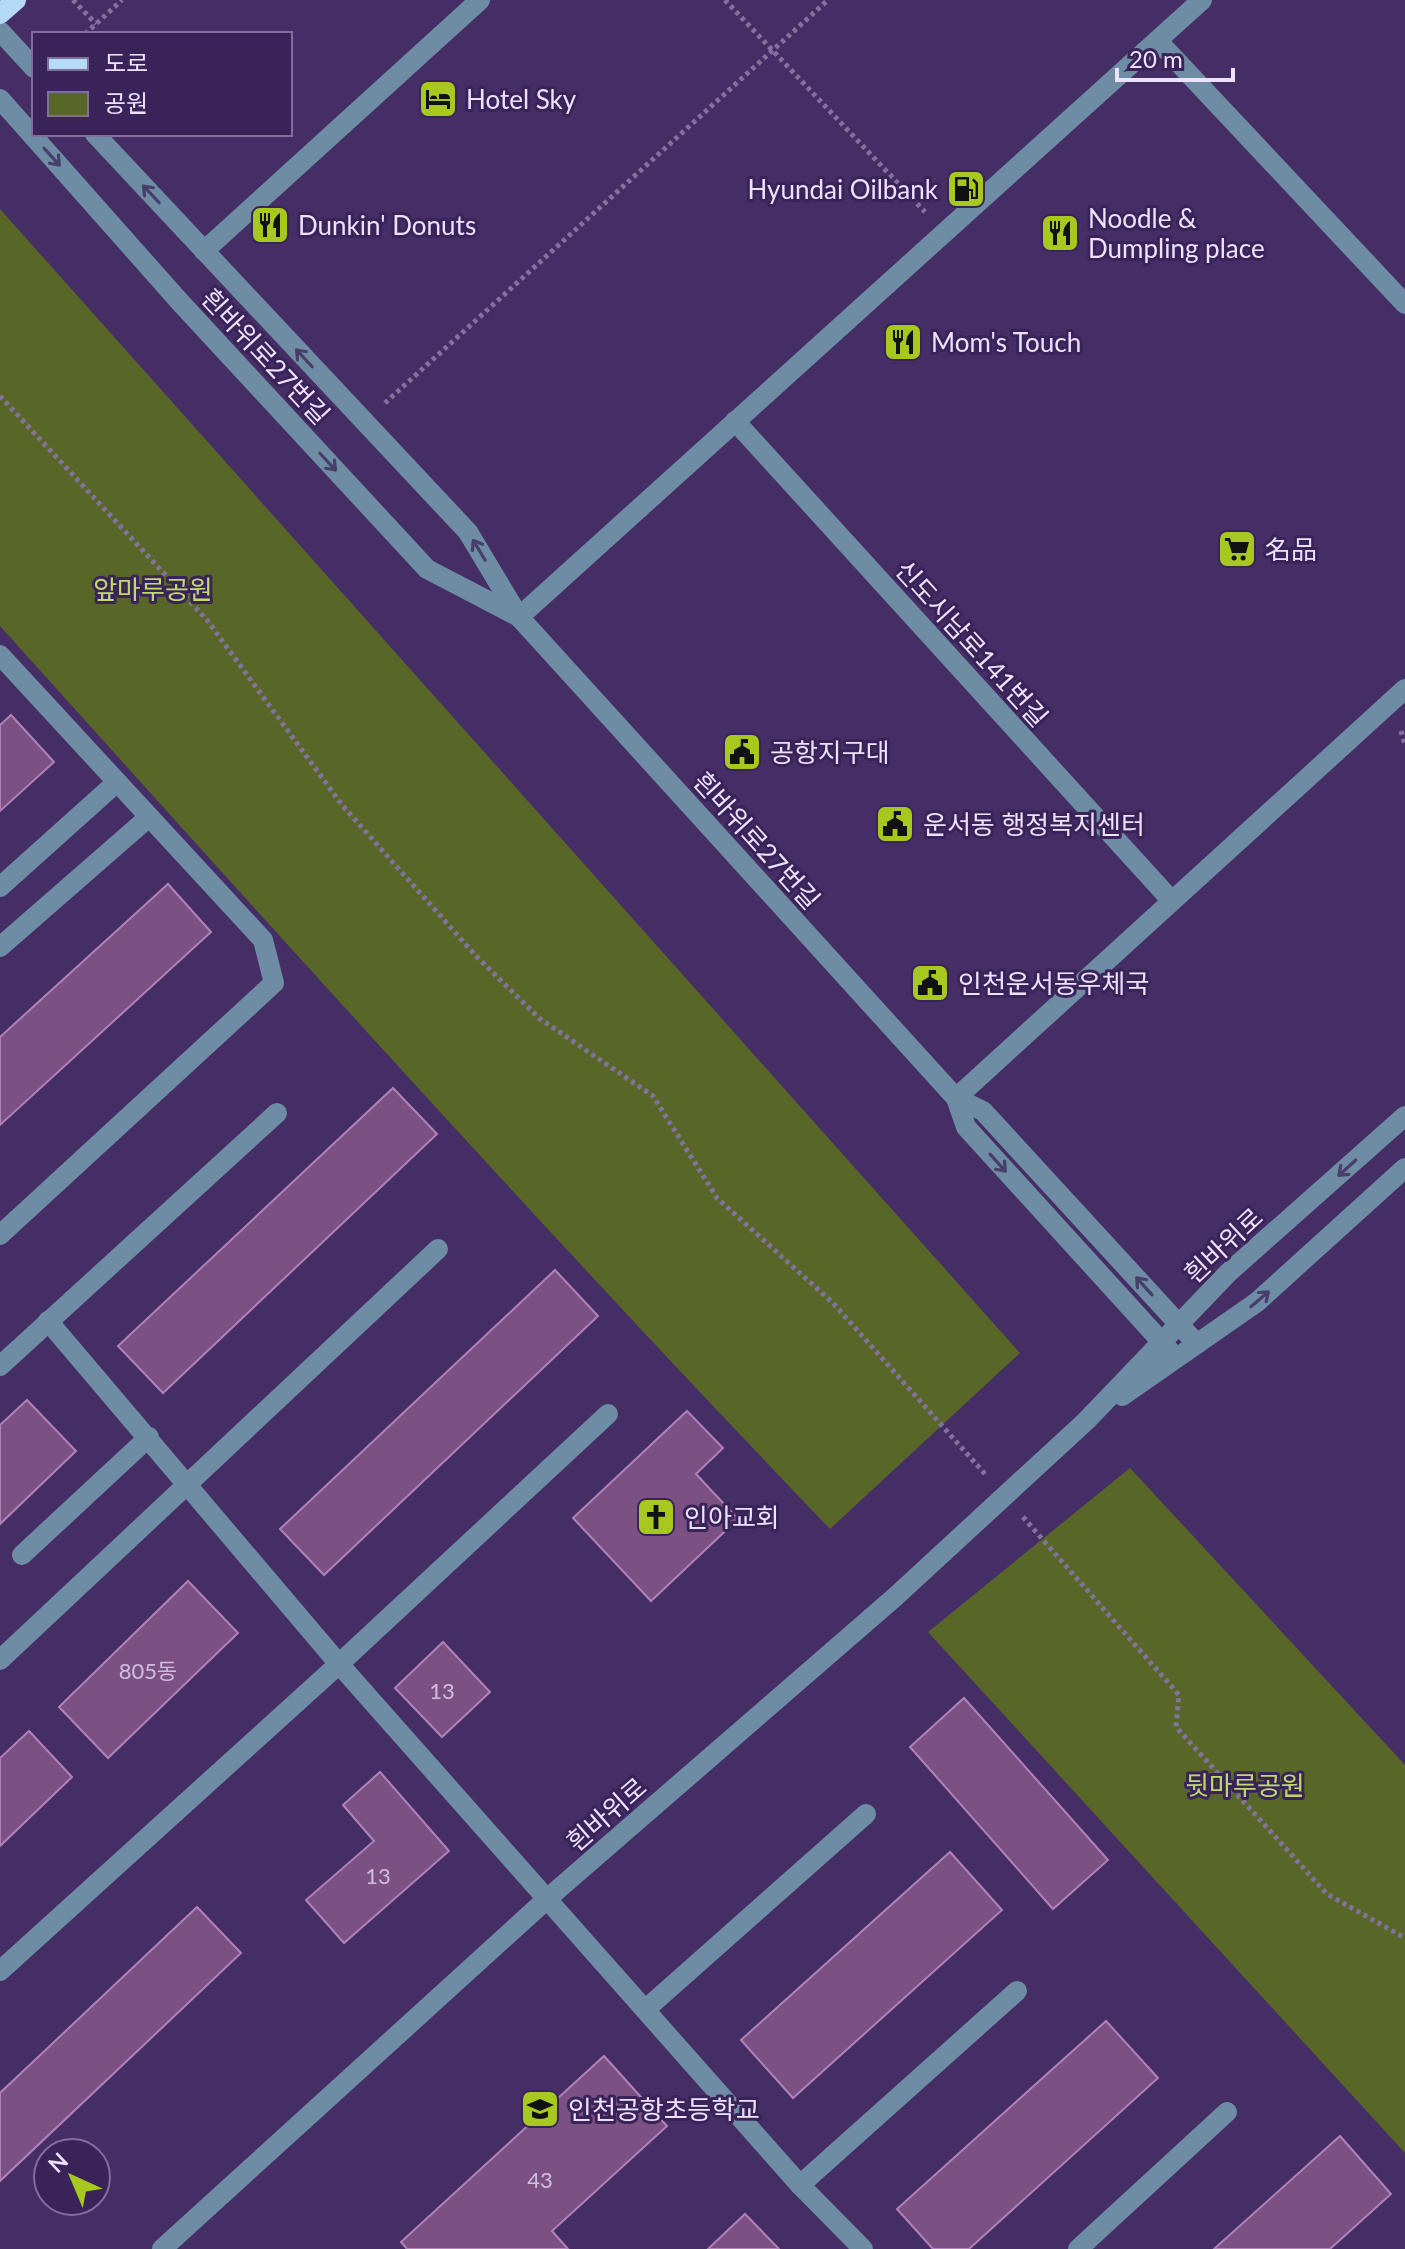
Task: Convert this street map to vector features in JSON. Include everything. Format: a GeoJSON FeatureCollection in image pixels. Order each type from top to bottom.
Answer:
{"type":"FeatureCollection","features":[{"type":"Feature","properties":{"kind":"main road"},"geometry":{"type":"LineString","coordinates":[[0,14],[16,0]]}},
{"type":"Feature","properties":{"kind":"street"},"geometry":{"type":"LineString","coordinates":[[204,251],[480,0]]}},
{"type":"Feature","properties":{"kind":"street"},"geometry":{"type":"LineString","coordinates":[[519,617],[1202,0]]}},
{"type":"Feature","properties":{"kind":"street"},"geometry":{"type":"LineString","coordinates":[[0,31],[32,66]]}},
{"type":"Feature","properties":{"kind":"street"},"geometry":{"type":"LineString","coordinates":[[1158,41],[1405,304]]}},
{"type":"Feature","properties":{"kind":"street","name":"흰바위로27번길"},"geometry":{"type":"LineString","coordinates":[[0,99],[32,135]]}},
{"type":"Feature","properties":{"kind":"street","name":"흰바위로27번길"},"geometry":{"type":"LineString","coordinates":[[33,136],[180,302],[427,569],[519,617]]}},
{"type":"Feature","properties":{"kind":"street","name":"흰바위로27번길"},"geometry":{"type":"LineString","coordinates":[[97,136],[468,532],[519,617],[956,1098],[983,1111],[1197,1344]]}},
{"type":"Feature","properties":{"kind":"street","name":"신도시남로141번길"},"geometry":{"type":"LineString","coordinates":[[735,421],[1171,900]]}},
{"type":"Feature","properties":{"kind":"street"},"geometry":{"type":"LineString","coordinates":[[0,655],[263,940],[274,983],[0,1235]]}},
{"type":"Feature","properties":{"kind":"street"},"geometry":{"type":"LineString","coordinates":[[956,1098],[1405,689]]}},
{"type":"Feature","properties":{"kind":"street"},"geometry":{"type":"LineString","coordinates":[[0,887],[117,782]]}},
{"type":"Feature","properties":{"kind":"street"},"geometry":{"type":"LineString","coordinates":[[0,947],[149,817]]}},
{"type":"Feature","properties":{"kind":"street","name":"흰바위로27번길"},"geometry":{"type":"LineString","coordinates":[[956,1098],[966,1127],[1177,1358]]}},
{"type":"Feature","properties":{"kind":"street"},"geometry":{"type":"LineString","coordinates":[[0,1366],[277,1113]]}},
{"type":"Feature","properties":{"kind":"street","name":"흰바위로"},"geometry":{"type":"LineString","coordinates":[[162,2249],[548,1898],[895,1597],[1086,1421],[1228,1273],[1405,1116]]}},
{"type":"Feature","properties":{"kind":"street","name":"흰바위로"},"geometry":{"type":"LineString","coordinates":[[1086,1421],[1257,1302],[1405,1168]]}},
{"type":"Feature","properties":{"kind":"street"},"geometry":{"type":"LineString","coordinates":[[0,1660],[438,1249]]}},
{"type":"Feature","properties":{"kind":"street"},"geometry":{"type":"LineString","coordinates":[[48,1321],[339,1664],[800,2185],[863,2249]]}},
{"type":"Feature","properties":{"kind":"street"},"geometry":{"type":"LineString","coordinates":[[0,1971],[339,1664],[608,1414]]}},
{"type":"Feature","properties":{"kind":"street"},"geometry":{"type":"LineString","coordinates":[[22,1555],[149,1437]]}},
{"type":"Feature","properties":{"kind":"street"},"geometry":{"type":"LineString","coordinates":[[646,2009],[866,1814]]}},
{"type":"Feature","properties":{"kind":"street"},"geometry":{"type":"LineString","coordinates":[[800,2185],[1017,1991]]}},
{"type":"Feature","properties":{"kind":"street"},"geometry":{"type":"LineString","coordinates":[[1078,2249],[1227,2112]]}},
{"type":"Feature","properties":{"kind":"path"},"geometry":{"type":"LineString","coordinates":[[73,0],[96,24]]}},
{"type":"Feature","properties":{"kind":"path"},"geometry":{"type":"LineString","coordinates":[[87,32],[122,0]]}},
{"type":"Feature","properties":{"kind":"path"},"geometry":{"type":"LineString","coordinates":[[725,0],[945,233]]}},
{"type":"Feature","properties":{"kind":"path"},"geometry":{"type":"LineString","coordinates":[[363,422],[828,0]]}},
{"type":"Feature","properties":{"kind":"path"},"geometry":{"type":"LineString","coordinates":[[0,396],[207,620],[342,805],[476,956],[539,1018],[653,1096],[717,1198],[833,1303]]}},
{"type":"Feature","properties":{"kind":"path"},"geometry":{"type":"LineString","coordinates":[[1142,1651],[1179,1695],[1176,1727],[1327,1894],[1405,1938]]}},
{"type":"Feature","properties":{"kind":"green space","name":"앞마루공원"},"geometry":{"type":"Polygon","coordinates":[[[0,209],[1020,1353],[830,1529],[515,1194],[0,626],[0,209]]]}},
{"type":"Feature","properties":{"kind":"green space","name":"뒷마루공원"},"geometry":{"type":"Polygon","coordinates":[[[1130,1468],[1405,1765],[1405,2153],[928,1632],[1130,1468]]]}},
{"type":"Feature","properties":{"kind":"building"},"geometry":{"type":"Polygon","coordinates":[[[11,715],[54,762],[0,811],[0,725],[11,715]]]}},
{"type":"Feature","properties":{"kind":"building"},"geometry":{"type":"Polygon","coordinates":[[[168,884],[211,932],[0,1125],[0,1037],[168,884]]]}},
{"type":"Feature","properties":{"kind":"building"},"geometry":{"type":"Polygon","coordinates":[[[393,1088],[437,1134],[163,1393],[118,1346],[393,1088]]]}},
{"type":"Feature","properties":{"kind":"building"},"geometry":{"type":"Polygon","coordinates":[[[555,1270],[598,1316],[324,1575],[280,1529],[555,1270]]]}},
{"type":"Feature","properties":{"kind":"building"},"geometry":{"type":"Polygon","coordinates":[[[27,1400],[76,1451],[0,1524],[0,1425],[27,1400]]]}},
{"type":"Feature","properties":{"kind":"building"},"geometry":{"type":"Polygon","coordinates":[[[687,1411],[723,1448],[696,1474],[738,1519],[651,1601],[573,1518],[687,1411]]]}},
{"type":"Feature","properties":{"kind":"building"},"geometry":{"type":"Polygon","coordinates":[[[188,1581],[238,1633],[108,1758],[59,1707],[188,1581]]]}},
{"type":"Feature","properties":{"kind":"building"},"geometry":{"type":"Polygon","coordinates":[[[443,1642],[490,1692],[442,1737],[395,1688],[443,1642]]]}},
{"type":"Feature","properties":{"kind":"building"},"geometry":{"type":"Polygon","coordinates":[[[964,1698],[1108,1860],[1053,1909],[910,1747],[964,1698]]]}},
{"type":"Feature","properties":{"kind":"building"},"geometry":{"type":"Polygon","coordinates":[[[29,1731],[72,1777],[0,1846],[0,1758],[29,1731]]]}},
{"type":"Feature","properties":{"kind":"building"},"geometry":{"type":"Polygon","coordinates":[[[380,1772],[449,1851],[344,1943],[306,1900],[374,1841],[343,1805],[380,1772]]]}},
{"type":"Feature","properties":{"kind":"building"},"geometry":{"type":"Polygon","coordinates":[[[950,1852],[1002,1910],[793,2098],[741,2040],[950,1852]]]}},
{"type":"Feature","properties":{"kind":"building"},"geometry":{"type":"Polygon","coordinates":[[[197,1907],[241,1953],[47,2137],[32,2137],[32,2151],[0,2181],[0,2093],[197,1907]]]}},
{"type":"Feature","properties":{"kind":"building"},"geometry":{"type":"Polygon","coordinates":[[[1106,2021],[1158,2078],[969,2249],[933,2249],[897,2209],[1106,2021]]]}},
{"type":"Feature","properties":{"kind":"building"},"geometry":{"type":"Polygon","coordinates":[[[604,2056],[667,2126],[552,2231],[568,2249],[407,2249],[401,2242],[604,2056]]]}},
{"type":"Feature","properties":{"kind":"building"},"geometry":{"type":"Polygon","coordinates":[[[1340,2136],[1391,2194],[1330,2249],[1214,2249],[1340,2136]]]}},
{"type":"Feature","properties":{"kind":"building"},"geometry":{"type":"Polygon","coordinates":[[[745,2214],[779,2249],[708,2249],[745,2214]]]}},
{"type":"Feature","properties":{"kind":"place","name":"Hotel Sky"},"geometry":{"type":"Point","coordinates":[438,99]}},
{"type":"Feature","properties":{"kind":"place","name":"Hyundai Oilbank"},"geometry":{"type":"Point","coordinates":[966,189]}},
{"type":"Feature","properties":{"kind":"place","name":"Dunkin' Donuts"},"geometry":{"type":"Point","coordinates":[270,225]}},
{"type":"Feature","properties":{"kind":"place","name":"Noodle & Dumpling place"},"geometry":{"type":"Point","coordinates":[1060,233]}},
{"type":"Feature","properties":{"kind":"place","name":"Mom's Touch"},"geometry":{"type":"Point","coordinates":[903,342]}},
{"type":"Feature","properties":{"kind":"place","name":"名品"},"geometry":{"type":"Point","coordinates":[1237,549]}},
{"type":"Feature","properties":{"kind":"place","name":"공항지구대"},"geometry":{"type":"Point","coordinates":[742,752]}},
{"type":"Feature","properties":{"kind":"place","name":"운서동 행정복지센터"},"geometry":{"type":"Point","coordinates":[895,824]}},
{"type":"Feature","properties":{"kind":"place","name":"인천운서동우체국"},"geometry":{"type":"Point","coordinates":[930,983]}},
{"type":"Feature","properties":{"kind":"place","name":"인아교회"},"geometry":{"type":"Point","coordinates":[656,1517]}},
{"type":"Feature","properties":{"kind":"place","name":"인천공항초등학교"},"geometry":{"type":"Point","coordinates":[540,2109]}}]}
